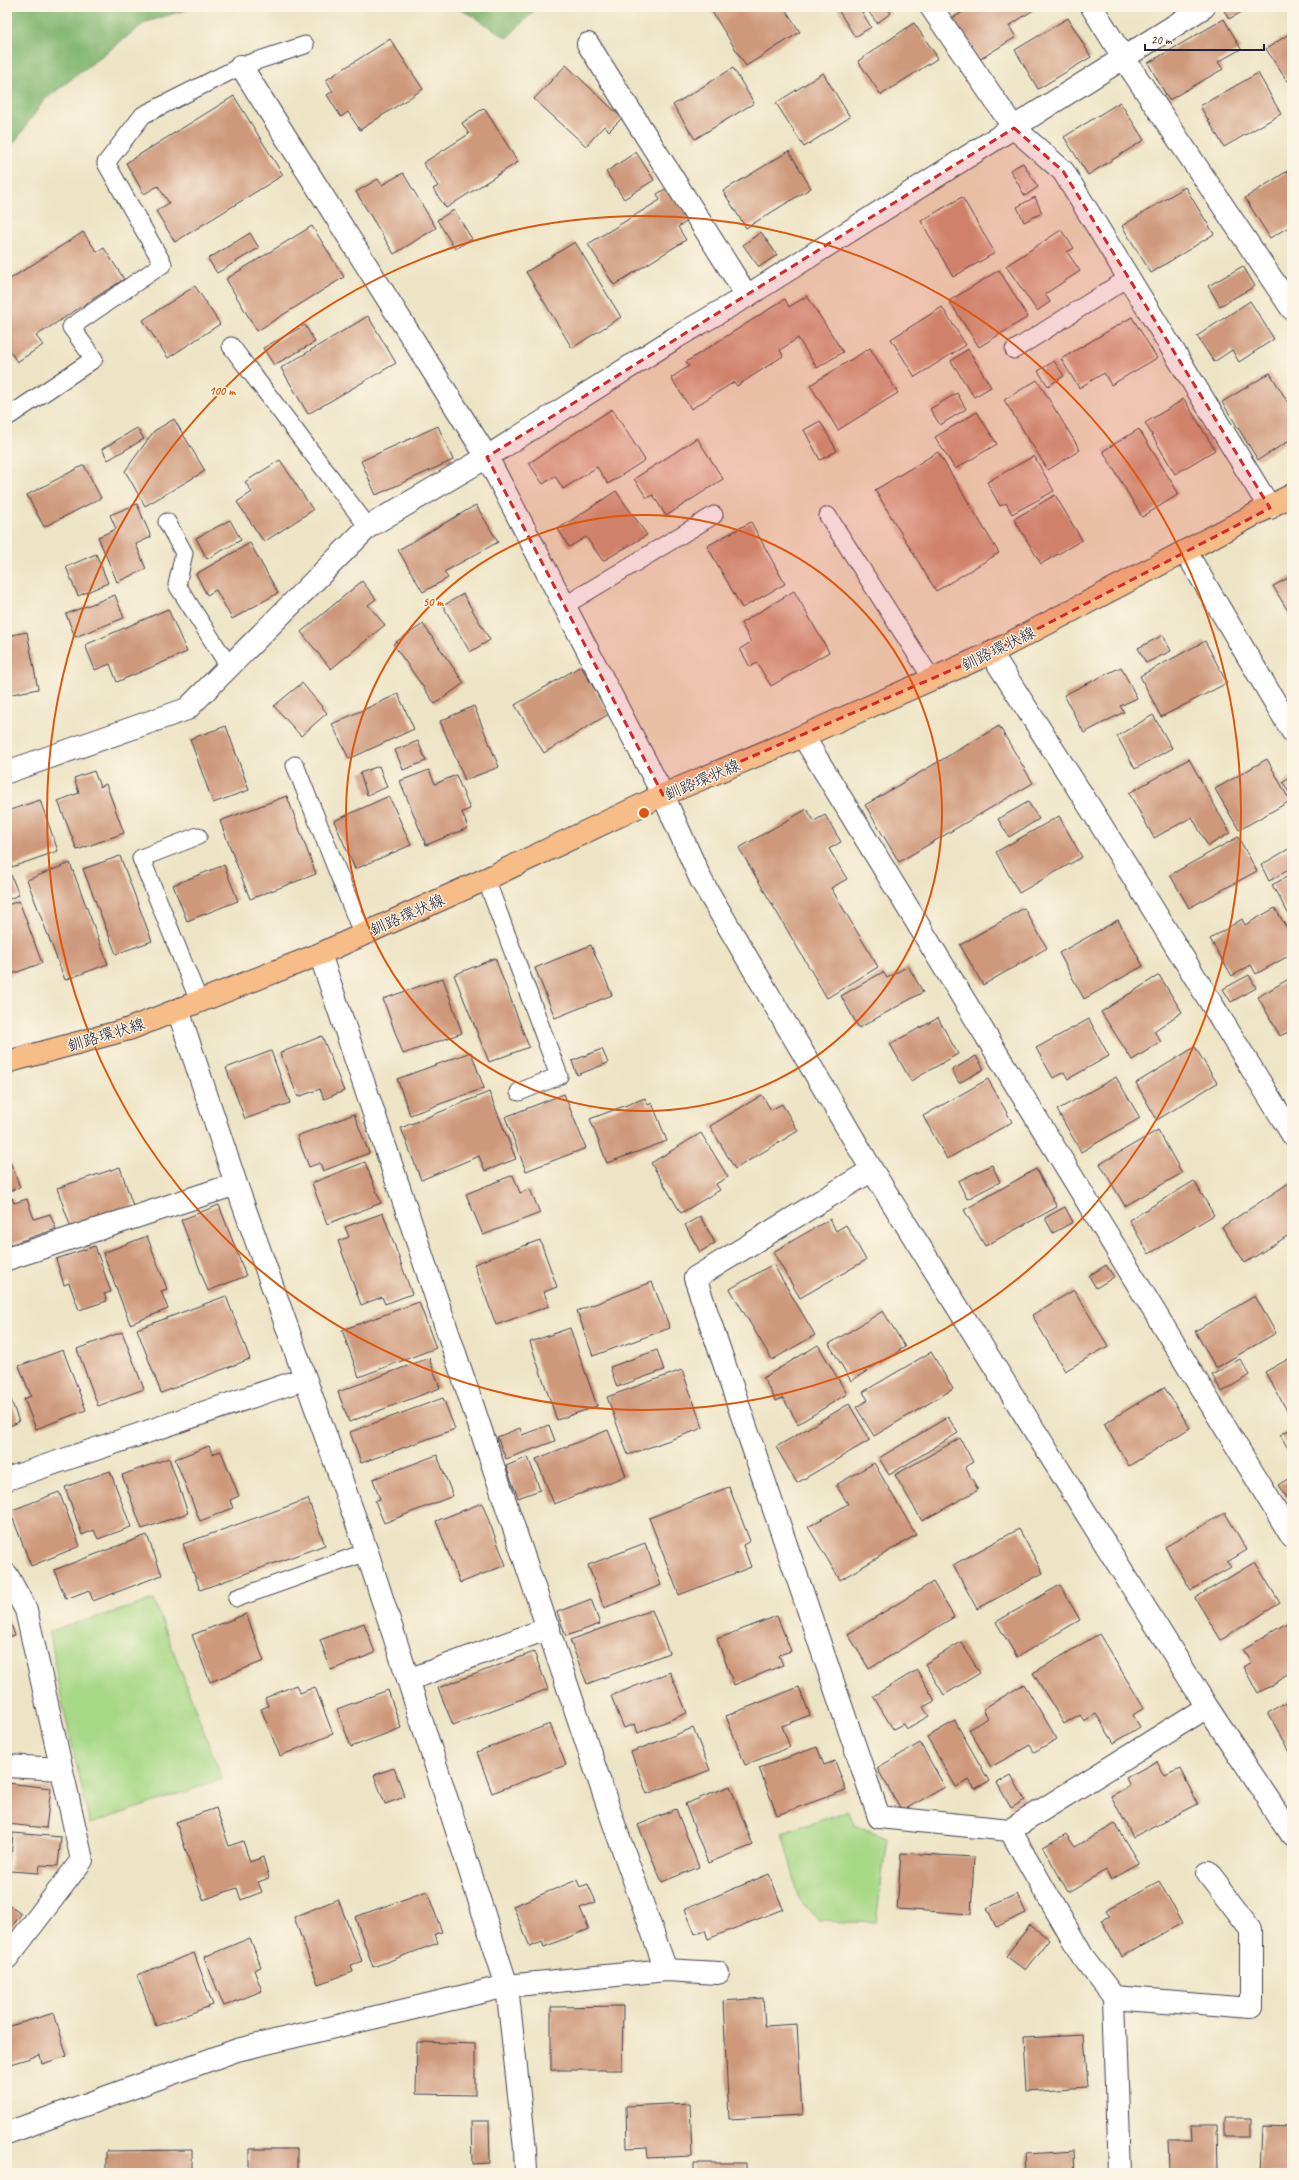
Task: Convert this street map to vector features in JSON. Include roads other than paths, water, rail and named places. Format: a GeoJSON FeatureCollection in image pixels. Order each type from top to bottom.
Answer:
{"type":"FeatureCollection","features":[{"type":"Feature","properties":{"kind":"main road","name":"釧路環状線"},"geometry":{"type":"LineString","coordinates":[[7,1062],[129,1029],[320,954],[362,933],[486,879],[663,795],[803,736],[991,653],[1270,508],[1292,495]]}},
{"type":"Feature","properties":{"kind":"street"},"geometry":{"type":"LineString","coordinates":[[931,7],[1014,128],[1063,171],[1270,508]]}},
{"type":"Feature","properties":{"kind":"street"},"geometry":{"type":"LineString","coordinates":[[1092,7],[1123,57],[1292,309]]}},
{"type":"Feature","properties":{"kind":"street"},"geometry":{"type":"LineString","coordinates":[[7,772],[187,709],[230,668],[368,527],[487,457],[675,338],[747,296],[1204,7]]}},
{"type":"Feature","properties":{"kind":"street"},"geometry":{"type":"LineString","coordinates":[[588,44],[747,296]]}},
{"type":"Feature","properties":{"kind":"street"},"geometry":{"type":"LineString","coordinates":[[241,66],[487,457],[663,795],[701,880],[872,1170],[1207,1707],[1292,1835]]}},
{"type":"Feature","properties":{"kind":"street"},"geometry":{"type":"LineString","coordinates":[[1186,552],[1292,731]]}},
{"type":"Feature","properties":{"kind":"street"},"geometry":{"type":"LineString","coordinates":[[991,653],[1097,819],[1292,1134]]}},
{"type":"Feature","properties":{"kind":"street"},"geometry":{"type":"LineString","coordinates":[[803,736],[1292,1537]]}},
{"type":"Feature","properties":{"kind":"street"},"geometry":{"type":"LineString","coordinates":[[320,954],[615,1827],[666,1970]]}},
{"type":"Feature","properties":{"kind":"street"},"geometry":{"type":"LineString","coordinates":[[178,1010],[236,1184],[304,1379],[367,1552],[507,1986],[525,2149],[526,2173]]}},
{"type":"Feature","properties":{"kind":"street"},"geometry":{"type":"LineString","coordinates":[[872,1170],[695,1278],[879,1817],[1010,1830],[1207,1707]]}},
{"type":"Feature","properties":{"kind":"street"},"geometry":{"type":"LineString","coordinates":[[7,1260],[236,1184]]}},
{"type":"Feature","properties":{"kind":"street"},"geometry":{"type":"LineString","coordinates":[[7,1479],[304,1379]]}},
{"type":"Feature","properties":{"kind":"street"},"geometry":{"type":"LineString","coordinates":[[7,1575],[26,1610],[82,1860],[7,1958]]}},
{"type":"Feature","properties":{"kind":"street"},"geometry":{"type":"LineString","coordinates":[[408,1680],[549,1628]]}},
{"type":"Feature","properties":{"kind":"street"},"geometry":{"type":"LineString","coordinates":[[7,1766],[61,1769]]}},
{"type":"Feature","properties":{"kind":"street"},"geometry":{"type":"LineString","coordinates":[[1010,1830],[1083,1958],[1114,1997],[1120,2173]]}},
{"type":"Feature","properties":{"kind":"street"},"geometry":{"type":"LineString","coordinates":[[1114,1997],[1251,2008],[1251,1929],[1208,1873]]}},
{"type":"Feature","properties":{"kind":"street"},"geometry":{"type":"LineString","coordinates":[[7,2132],[237,2050],[507,1986],[666,1970],[718,1973]]}},
{"type":"Feature","properties":{"kind":"lane"},"geometry":{"type":"LineString","coordinates":[[9,416],[94,359],[71,327],[163,264],[106,163],[143,115],[241,66],[305,45]]}},
{"type":"Feature","properties":{"kind":"lane"},"geometry":{"type":"LineString","coordinates":[[1014,350],[1128,278]]}},
{"type":"Feature","properties":{"kind":"lane"},"geometry":{"type":"LineString","coordinates":[[231,346],[368,527]]}},
{"type":"Feature","properties":{"kind":"lane"},"geometry":{"type":"LineString","coordinates":[[564,606],[714,515]]}},
{"type":"Feature","properties":{"kind":"lane"},"geometry":{"type":"LineString","coordinates":[[828,516],[932,679]]}},
{"type":"Feature","properties":{"kind":"lane"},"geometry":{"type":"LineString","coordinates":[[167,522],[184,553],[177,585],[230,668]]}},
{"type":"Feature","properties":{"kind":"lane"},"geometry":{"type":"LineString","coordinates":[[295,765],[362,933]]}},
{"type":"Feature","properties":{"kind":"lane"},"geometry":{"type":"LineString","coordinates":[[198,836],[141,858],[199,1001]]}},
{"type":"Feature","properties":{"kind":"lane"},"geometry":{"type":"LineString","coordinates":[[486,879],[559,1076],[518,1092]]}},
{"type":"Feature","properties":{"kind":"lane"},"geometry":{"type":"LineString","coordinates":[[237,1598],[367,1552]]}}]}
